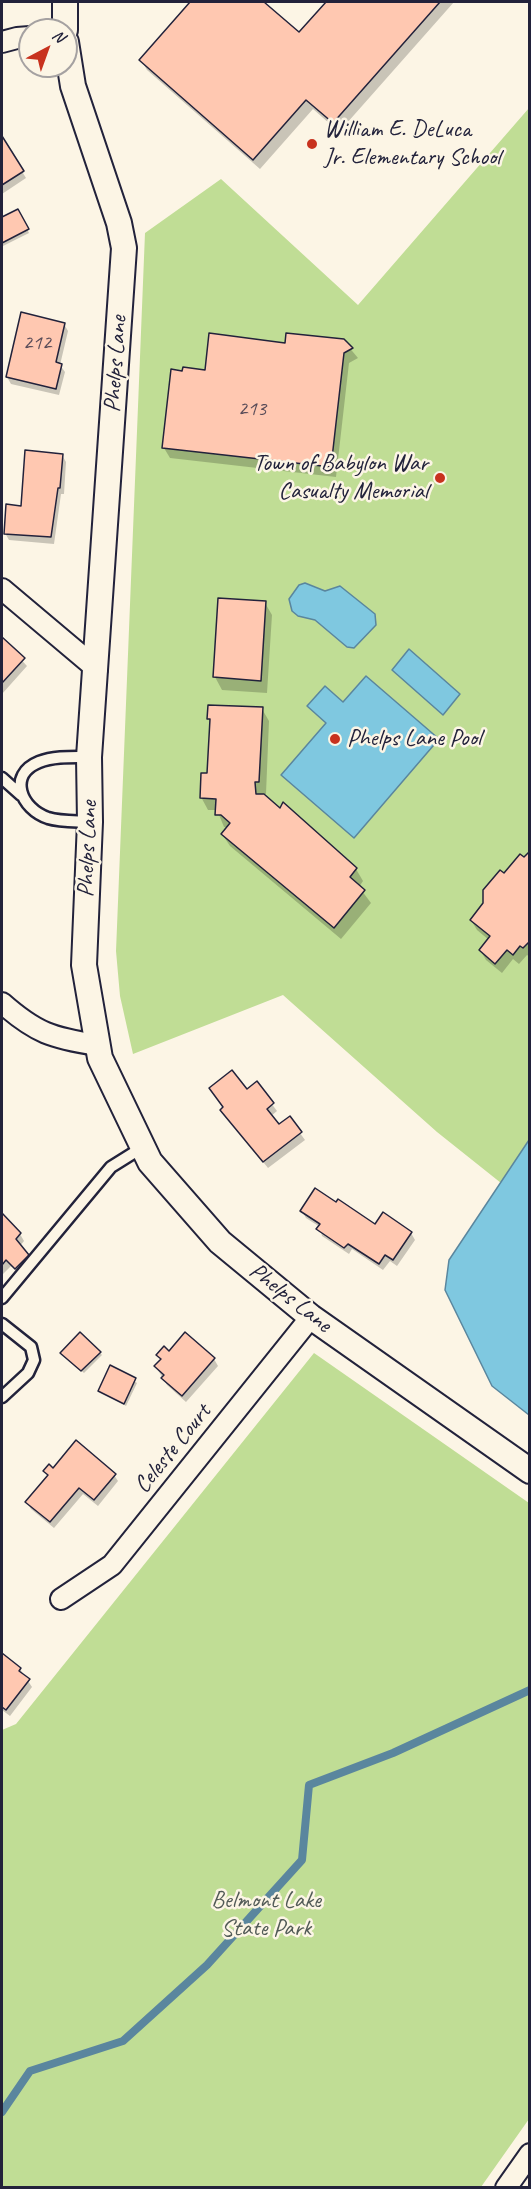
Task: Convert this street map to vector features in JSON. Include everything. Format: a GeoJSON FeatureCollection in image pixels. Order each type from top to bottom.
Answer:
{"type":"FeatureCollection","features":[{"type":"Feature","properties":{"kind":"street"},"geometry":{"type":"LineString","coordinates":[[65,2],[65,18]]}},
{"type":"Feature","properties":{"kind":"street"},"geometry":{"type":"LineString","coordinates":[[2,42],[18,38]]}},
{"type":"Feature","properties":{"kind":"street","name":"Phelps Lane"},"geometry":{"type":"LineString","coordinates":[[72,78],[119,223],[124,248],[97,669],[89,757],[90,822],[84,965],[100,1058],[150,1162],[220,1242],[311,1317],[530,1471]]}},
{"type":"Feature","properties":{"kind":"street"},"geometry":{"type":"LineString","coordinates":[[2,589],[97,669]]}},
{"type":"Feature","properties":{"kind":"street"},"geometry":{"type":"LineString","coordinates":[[2,1003],[29,1026],[60,1039],[97,1044]]}},
{"type":"Feature","properties":{"kind":"street","name":"Celeste Court"},"geometry":{"type":"LineString","coordinates":[[61,1599],[112,1565],[311,1317]]}},
{"type":"Feature","properties":{"kind":"street"},"geometry":{"type":"LineString","coordinates":[[517,2181],[530,2154]]}},
{"type":"Feature","properties":{"kind":"lane"},"geometry":{"type":"LineString","coordinates":[[21,795],[19,782],[25,770],[36,763],[50,758],[89,757]]}},
{"type":"Feature","properties":{"kind":"lane"},"geometry":{"type":"LineString","coordinates":[[2,778],[33,809],[49,818],[90,822]]}},
{"type":"Feature","properties":{"kind":"lane"},"geometry":{"type":"LineString","coordinates":[[2,1298],[111,1167],[143,1147]]}},
{"type":"Feature","properties":{"kind":"lane"},"geometry":{"type":"LineString","coordinates":[[2,1324],[31,1347],[34,1360],[28,1373],[2,1397]]}},
{"type":"Feature","properties":{"kind":"green space"},"geometry":{"type":"Polygon","coordinates":[[[529,108],[529,1140],[501,1183],[437,1132],[283,995],[133,1054],[120,996],[116,951],[145,233],[221,179],[358,305],[529,108]]]}},
{"type":"Feature","properties":{"kind":"green space","name":"Belmont Lake State Park"},"geometry":{"type":"Polygon","coordinates":[[[314,1353],[529,1503],[529,2119],[481,2187],[2,2187],[2,1730],[16,1724],[314,1353]]]}},
{"type":"Feature","properties":{"kind":"water"},"geometry":{"type":"Polygon","coordinates":[[[305,583],[325,591],[340,586],[375,614],[376,625],[354,648],[347,647],[315,620],[298,616],[292,611],[289,599],[299,585],[305,583]]]}},
{"type":"Feature","properties":{"kind":"water"},"geometry":{"type":"Polygon","coordinates":[[[409,649],[460,694],[443,715],[392,670],[409,649]]]}},
{"type":"Feature","properties":{"kind":"water"},"geometry":{"type":"Polygon","coordinates":[[[366,676],[439,739],[354,838],[281,775],[326,723],[307,706],[325,686],[343,702],[366,676]]]}},
{"type":"Feature","properties":{"kind":"water"},"geometry":{"type":"Polygon","coordinates":[[[529,1140],[529,1415],[492,1386],[445,1290],[449,1260],[529,1140]]]}},
{"type":"Feature","properties":{"kind":"building"},"geometry":{"type":"Polygon","coordinates":[[[190,2],[264,2],[299,32],[326,2],[440,2],[333,123],[306,100],[253,160],[139,60],[190,2]]]}},
{"type":"Feature","properties":{"kind":"building"},"geometry":{"type":"Polygon","coordinates":[[[2,136],[24,171],[2,185],[2,136]]]}},
{"type":"Feature","properties":{"kind":"building"},"geometry":{"type":"Polygon","coordinates":[[[18,209],[29,229],[2,243],[2,217],[18,209]]]}},
{"type":"Feature","properties":{"kind":"building"},"geometry":{"type":"Polygon","coordinates":[[[21,312],[65,323],[56,362],[62,364],[56,389],[6,377],[21,312]]]}},
{"type":"Feature","properties":{"kind":"building"},"geometry":{"type":"Polygon","coordinates":[[[209,333],[285,343],[286,333],[344,339],[353,348],[344,353],[331,467],[162,448],[171,369],[182,371],[183,367],[205,370],[209,333]]]}},
{"type":"Feature","properties":{"kind":"building"},"geometry":{"type":"Polygon","coordinates":[[[25,450],[63,454],[60,488],[58,488],[51,537],[4,534],[6,504],[21,506],[25,450]]]}},
{"type":"Feature","properties":{"kind":"building"},"geometry":{"type":"Polygon","coordinates":[[[218,598],[266,601],[261,681],[213,677],[218,598]]]}},
{"type":"Feature","properties":{"kind":"building"},"geometry":{"type":"Polygon","coordinates":[[[2,637],[25,658],[2,683],[2,637]]]}},
{"type":"Feature","properties":{"kind":"building"},"geometry":{"type":"Polygon","coordinates":[[[208,705],[263,707],[259,782],[255,782],[256,794],[264,794],[280,808],[283,802],[357,868],[350,877],[365,890],[334,928],[221,834],[230,823],[221,815],[215,815],[216,799],[200,798],[201,773],[207,773],[210,719],[207,719],[208,705]]]}},
{"type":"Feature","properties":{"kind":"building"},"geometry":{"type":"Polygon","coordinates":[[[530,851],[530,941],[523,948],[520,946],[513,955],[507,950],[495,964],[479,950],[490,936],[470,920],[483,903],[483,890],[500,870],[504,873],[520,854],[524,857],[530,851]]]}},
{"type":"Feature","properties":{"kind":"building"},"geometry":{"type":"Polygon","coordinates":[[[232,1070],[247,1089],[257,1081],[274,1103],[267,1109],[279,1124],[290,1116],[302,1132],[263,1162],[220,1110],[223,1107],[209,1088],[232,1070]]]}},
{"type":"Feature","properties":{"kind":"building"},"geometry":{"type":"Polygon","coordinates":[[[315,1188],[336,1202],[338,1199],[375,1224],[383,1212],[412,1232],[393,1260],[385,1255],[379,1264],[348,1244],[344,1248],[316,1229],[320,1224],[300,1211],[315,1188]]]}},
{"type":"Feature","properties":{"kind":"building"},"geometry":{"type":"Polygon","coordinates":[[[2,1213],[21,1233],[16,1239],[29,1255],[15,1269],[6,1260],[2,1265],[2,1213]]]}},
{"type":"Feature","properties":{"kind":"building"},"geometry":{"type":"Polygon","coordinates":[[[80,1332],[101,1352],[81,1371],[60,1353],[80,1332]]]}},
{"type":"Feature","properties":{"kind":"building"},"geometry":{"type":"Polygon","coordinates":[[[185,1332],[215,1358],[182,1396],[161,1378],[164,1375],[154,1366],[161,1359],[156,1355],[164,1346],[169,1351],[185,1332]]]}},
{"type":"Feature","properties":{"kind":"building"},"geometry":{"type":"Polygon","coordinates":[[[110,1365],[136,1378],[124,1404],[98,1391],[110,1365]]]}},
{"type":"Feature","properties":{"kind":"building"},"geometry":{"type":"Polygon","coordinates":[[[76,1440],[116,1474],[94,1500],[79,1488],[50,1522],[25,1502],[48,1475],[43,1471],[49,1464],[53,1468],[76,1440]]]}},
{"type":"Feature","properties":{"kind":"building"},"geometry":{"type":"Polygon","coordinates":[[[2,1653],[21,1668],[19,1671],[30,1679],[6,1710],[2,1707],[2,1653]]]}},
{"type":"Feature","properties":{"kind":"waterway"},"geometry":{"type":"LineString","coordinates":[[2,2112],[30,2071],[123,2041],[207,1965],[302,1860],[309,1785],[393,1753],[530,1690]]}},
{"type":"Feature","properties":{"kind":"place","name":"William E. DeLuca Jr. Elementary School"},"geometry":{"type":"Point","coordinates":[312,144]}},
{"type":"Feature","properties":{"kind":"place","name":"Town of Babylon War Casualty Memorial"},"geometry":{"type":"Point","coordinates":[440,478]}},
{"type":"Feature","properties":{"kind":"place","name":"Phelps Lane Pool"},"geometry":{"type":"Point","coordinates":[335,739]}}]}
